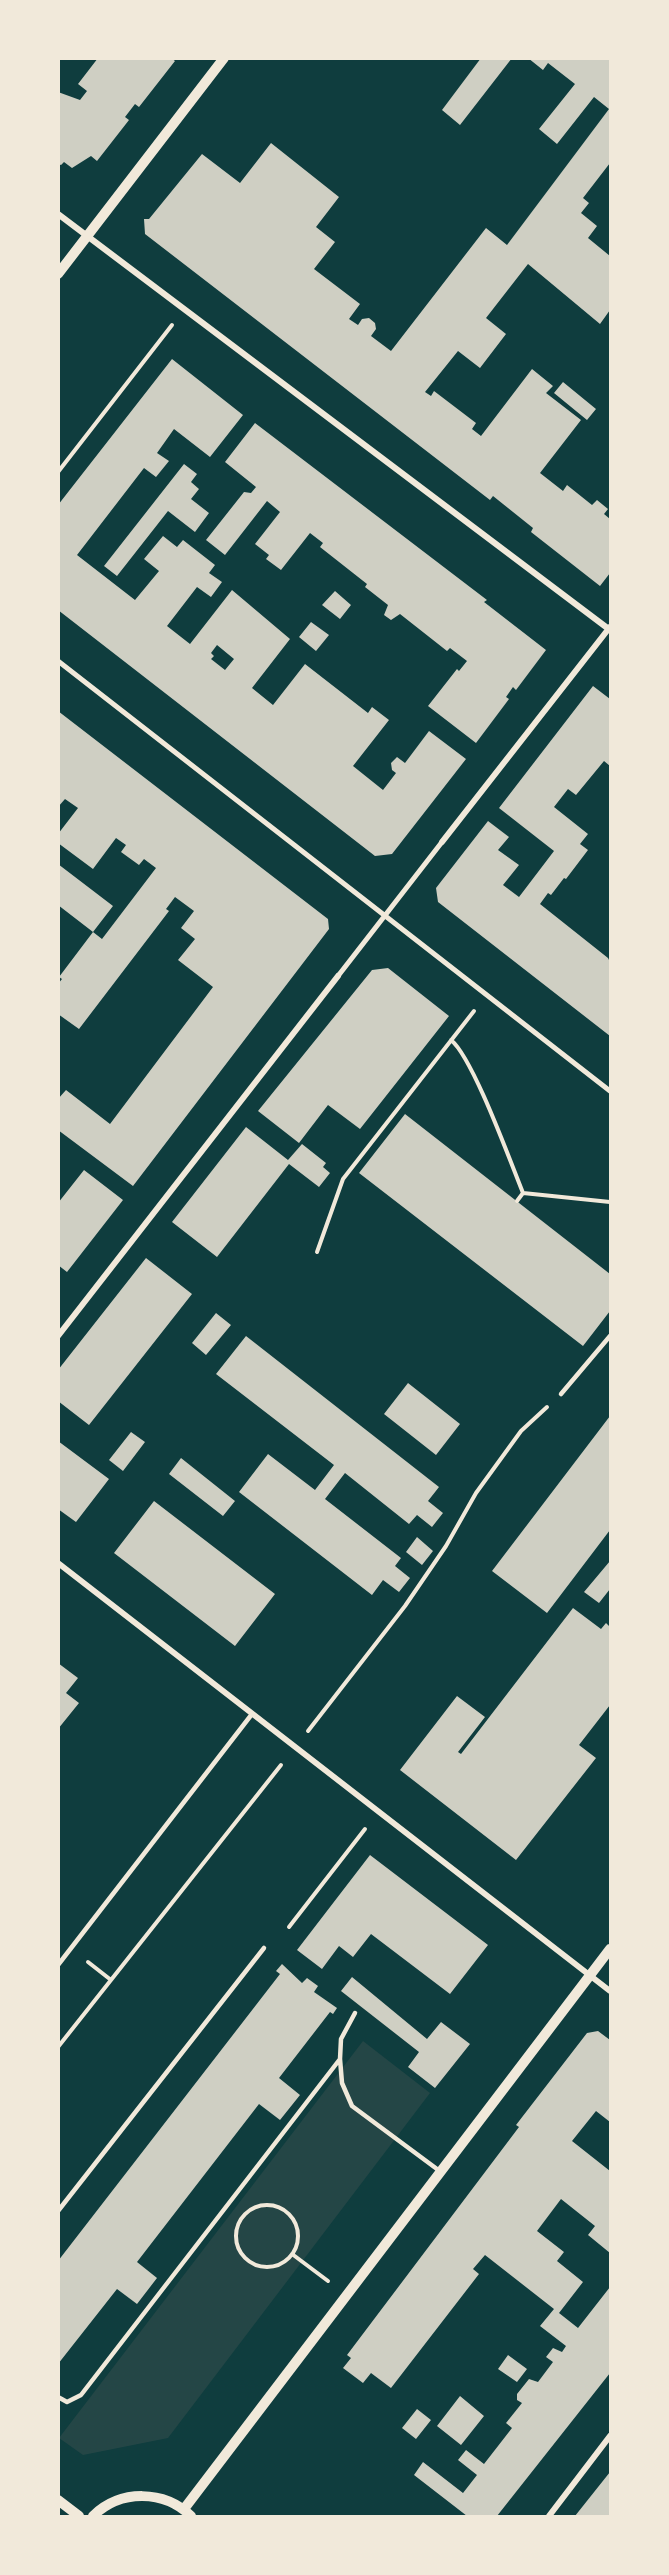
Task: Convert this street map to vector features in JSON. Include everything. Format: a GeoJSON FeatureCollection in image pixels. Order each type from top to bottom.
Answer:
{"type":"FeatureCollection","features":[{"type":"Feature","properties":{"kind":"street"},"geometry":{"type":"LineString","coordinates":[[58,274],[224,58]]}},
{"type":"Feature","properties":{"kind":"street"},"geometry":{"type":"LineString","coordinates":[[58,214],[610,628],[58,1336]]}},
{"type":"Feature","properties":{"kind":"street"},"geometry":{"type":"LineString","coordinates":[[58,661],[610,1091]]}},
{"type":"Feature","properties":{"kind":"street"},"geometry":{"type":"LineString","coordinates":[[58,1563],[610,1991]]}},
{"type":"Feature","properties":{"kind":"street"},"geometry":{"type":"LineString","coordinates":[[93,2517],[115,2501],[132,2496],[150,2496],[168,2500],[188,2513],[610,1949]]}},
{"type":"Feature","properties":{"kind":"street"},"geometry":{"type":"LineString","coordinates":[[549,2517],[610,2436]]}},
{"type":"Feature","properties":{"kind":"street"},"geometry":{"type":"LineString","coordinates":[[58,2500],[79,2517]]}},
{"type":"Feature","properties":{"kind":"lane"},"geometry":{"type":"LineString","coordinates":[[561,1394],[610,1336]]}},
{"type":"Feature","properties":{"kind":"lane"},"geometry":{"type":"LineString","coordinates":[[58,1965],[252,1714]]}},
{"type":"Feature","properties":{"kind":"lane"},"geometry":{"type":"LineString","coordinates":[[58,2211],[264,1948]]}},
{"type":"Feature","properties":{"kind":"lane"},"geometry":{"type":"LineString","coordinates":[[355,2013],[341,2039],[340,2059],[342,2083],[352,2106],[441,2172]]}},
{"type":"Feature","properties":{"kind":"lane"},"geometry":{"type":"LineString","coordinates":[[58,2397],[67,2402],[81,2395],[340,2059]]}},
{"type":"Feature","properties":{"kind":"path"},"geometry":{"type":"LineString","coordinates":[[58,472],[185,309]]}},
{"type":"Feature","properties":{"kind":"path"},"geometry":{"type":"LineString","coordinates":[[317,1252],[343,1179],[487,995]]}},
{"type":"Feature","properties":{"kind":"path"},"geometry":{"type":"LineString","coordinates":[[451,1040],[459,1046],[482,1094],[523,1193]]}},
{"type":"Feature","properties":{"kind":"path"},"geometry":{"type":"LineString","coordinates":[[516,1201],[523,1193]]}},
{"type":"Feature","properties":{"kind":"path"},"geometry":{"type":"LineString","coordinates":[[523,1193],[610,1202]]}},
{"type":"Feature","properties":{"kind":"path"},"geometry":{"type":"LineString","coordinates":[[58,2047],[326,1711],[405,1606],[446,1546],[476,1493],[521,1431],[561,1394]]}},
{"type":"Feature","properties":{"kind":"path"},"geometry":{"type":"LineString","coordinates":[[289,1928],[355,1842]]}},
{"type":"Feature","properties":{"kind":"path"},"geometry":{"type":"LineString","coordinates":[[71,1948],[111,1980]]}},
{"type":"Feature","properties":{"kind":"path"},"geometry":{"type":"LineString","coordinates":[[260,2206],[276,2206],[291,2216],[298,2231],[296,2248],[292,2254],[285,2262],[269,2268],[253,2265],[240,2253],[236,2236],[238,2223],[247,2212],[260,2206]]}},
{"type":"Feature","properties":{"kind":"path"},"geometry":{"type":"LineString","coordinates":[[292,2254],[304,2263]]}},
{"type":"Feature","properties":{"kind":"shaded area"},"geometry":{"type":"Polygon","coordinates":[[[363,2041],[430,2093],[168,2438],[83,2455],[59,2438],[363,2041]]]}},
{"type":"Feature","properties":{"kind":"building"},"geometry":{"type":"Polygon","coordinates":[[[98,58],[171,58],[175,61],[139,107],[135,104],[125,117],[129,120],[97,161],[91,156],[72,168],[64,162],[61,165],[58,164],[58,92],[80,100],[87,91],[78,84],[98,58]]]}},
{"type":"Feature","properties":{"kind":"building"},"geometry":{"type":"Polygon","coordinates":[[[481,58],[512,58],[460,125],[442,110],[481,58]]]}},
{"type":"Feature","properties":{"kind":"building"},"geometry":{"type":"Polygon","coordinates":[[[528,58],[610,58],[610,163],[583,198],[589,203],[581,213],[597,226],[588,238],[610,256],[610,310],[600,324],[528,264],[486,318],[506,334],[480,368],[458,351],[425,392],[431,396],[434,391],[476,423],[472,429],[481,436],[532,369],[553,386],[546,393],[581,420],[540,473],[563,491],[567,485],[592,505],[597,500],[608,509],[604,514],[610,519],[610,573],[600,586],[531,532],[533,528],[493,496],[490,500],[145,234],[144,219],[149,219],[202,154],[240,183],[271,143],[339,197],[316,227],[335,242],[314,269],[360,304],[349,319],[358,325],[362,319],[369,318],[375,323],[376,329],[371,336],[391,351],[486,228],[507,245],[609,109],[594,97],[557,144],[539,129],[575,84],[548,63],[543,70],[528,58]]]}},
{"type":"Feature","properties":{"kind":"building"},"geometry":{"type":"Polygon","coordinates":[[[172,359],[243,415],[210,457],[174,429],[157,453],[169,461],[156,477],[144,468],[77,555],[135,600],[159,571],[144,559],[163,536],[177,547],[183,540],[215,565],[209,573],[222,582],[211,597],[197,587],[167,626],[190,644],[232,590],[290,639],[252,688],[273,705],[305,664],[368,713],[372,707],[389,720],[353,766],[383,790],[396,773],[392,770],[391,763],[397,757],[405,763],[429,731],[466,759],[392,854],[375,856],[58,610],[58,505],[172,359]],[[217,645],[211,653],[214,656],[211,659],[225,670],[234,659],[217,645]]]}},
{"type":"Feature","properties":{"kind":"building"},"geometry":{"type":"Polygon","coordinates":[[[563,382],[596,409],[587,420],[554,393],[563,382]]]}},
{"type":"Feature","properties":{"kind":"building"},"geometry":{"type":"Polygon","coordinates":[[[255,423],[487,600],[484,602],[546,650],[516,690],[513,687],[506,697],[509,699],[476,743],[428,706],[457,669],[459,671],[467,661],[450,648],[447,651],[400,614],[391,620],[384,615],[388,605],[365,587],[367,584],[320,547],[323,543],[310,533],[281,570],[266,559],[269,555],[255,544],[280,512],[267,501],[225,555],[206,540],[244,492],[251,493],[256,487],[225,462],[255,423]]]}},
{"type":"Feature","properties":{"kind":"building"},"geometry":{"type":"Polygon","coordinates":[[[184,464],[197,474],[191,482],[199,489],[191,499],[209,513],[195,532],[168,511],[117,576],[104,566],[184,464]]]}},
{"type":"Feature","properties":{"kind":"building"},"geometry":{"type":"Polygon","coordinates":[[[335,591],[351,605],[340,619],[322,605],[335,591]]]}},
{"type":"Feature","properties":{"kind":"building"},"geometry":{"type":"Polygon","coordinates":[[[311,622],[329,635],[316,651],[299,637],[311,622]]]}},
{"type":"Feature","properties":{"kind":"building"},"geometry":{"type":"Polygon","coordinates":[[[593,686],[610,699],[610,766],[604,761],[576,795],[568,789],[554,807],[588,834],[580,844],[588,850],[566,879],[564,878],[551,895],[548,893],[540,904],[608,958],[610,962],[610,1036],[438,902],[436,888],[488,821],[509,837],[498,850],[519,865],[503,885],[519,897],[554,851],[499,808],[593,686]]]}},
{"type":"Feature","properties":{"kind":"building"},"geometry":{"type":"Polygon","coordinates":[[[58,711],[328,919],[329,929],[133,1186],[58,1130],[58,1099],[66,1090],[110,1124],[213,987],[178,960],[195,939],[181,928],[194,911],[175,897],[166,909],[169,911],[79,1029],[58,1014],[58,984],[62,979],[59,977],[93,932],[102,939],[156,868],[144,859],[139,865],[121,852],[126,845],[116,838],[93,869],[58,843],[58,834],[78,808],[65,799],[58,807],[58,711]]]}},
{"type":"Feature","properties":{"kind":"building"},"geometry":{"type":"Polygon","coordinates":[[[58,864],[113,906],[93,932],[58,905],[58,864]]]}},
{"type":"Feature","properties":{"kind":"building"},"geometry":{"type":"Polygon","coordinates":[[[388,968],[449,1016],[360,1129],[328,1105],[299,1143],[258,1111],[372,970],[388,968]]]}},
{"type":"Feature","properties":{"kind":"building"},"geometry":{"type":"Polygon","coordinates":[[[405,1114],[610,1274],[610,1311],[583,1346],[359,1173],[405,1114]]]}},
{"type":"Feature","properties":{"kind":"building"},"geometry":{"type":"Polygon","coordinates":[[[246,1127],[288,1160],[302,1144],[326,1163],[323,1167],[330,1173],[319,1187],[289,1164],[217,1257],[172,1222],[246,1127]]]}},
{"type":"Feature","properties":{"kind":"building"},"geometry":{"type":"Polygon","coordinates":[[[84,1170],[123,1200],[67,1272],[58,1265],[58,1203],[84,1170]]]}},
{"type":"Feature","properties":{"kind":"building"},"geometry":{"type":"Polygon","coordinates":[[[146,1258],[192,1294],[89,1425],[58,1401],[58,1370],[146,1258]]]}},
{"type":"Feature","properties":{"kind":"building"},"geometry":{"type":"Polygon","coordinates":[[[216,1313],[231,1325],[206,1355],[192,1343],[216,1313]]]}},
{"type":"Feature","properties":{"kind":"building"},"geometry":{"type":"Polygon","coordinates":[[[246,1336],[439,1487],[428,1501],[443,1513],[432,1527],[417,1515],[409,1524],[345,1473],[325,1499],[401,1558],[395,1566],[410,1578],[399,1592],[383,1580],[372,1595],[239,1492],[268,1454],[315,1490],[334,1465],[216,1374],[246,1336]]]}},
{"type":"Feature","properties":{"kind":"building"},"geometry":{"type":"Polygon","coordinates":[[[408,1383],[460,1424],[436,1455],[384,1414],[408,1383]]]}},
{"type":"Feature","properties":{"kind":"building"},"geometry":{"type":"Polygon","coordinates":[[[610,1416],[610,1530],[547,1613],[492,1571],[610,1416]]]}},
{"type":"Feature","properties":{"kind":"building"},"geometry":{"type":"Polygon","coordinates":[[[131,1432],[145,1442],[123,1471],[109,1460],[131,1432]]]}},
{"type":"Feature","properties":{"kind":"building"},"geometry":{"type":"Polygon","coordinates":[[[58,1441],[109,1479],[76,1522],[58,1509],[58,1441]]]}},
{"type":"Feature","properties":{"kind":"building"},"geometry":{"type":"Polygon","coordinates":[[[181,1458],[235,1501],[223,1516],[169,1474],[181,1458]]]}},
{"type":"Feature","properties":{"kind":"building"},"geometry":{"type":"Polygon","coordinates":[[[154,1501],[275,1594],[235,1646],[114,1553],[154,1501]]]}},
{"type":"Feature","properties":{"kind":"building"},"geometry":{"type":"Polygon","coordinates":[[[417,1537],[433,1551],[422,1565],[406,1552],[417,1537]]]}},
{"type":"Feature","properties":{"kind":"building"},"geometry":{"type":"Polygon","coordinates":[[[610,1561],[610,1589],[599,1603],[584,1592],[610,1561]]]}},
{"type":"Feature","properties":{"kind":"building"},"geometry":{"type":"Polygon","coordinates":[[[573,1608],[601,1629],[606,1623],[610,1627],[610,1705],[579,1745],[596,1758],[516,1860],[400,1770],[457,1696],[485,1717],[458,1752],[461,1754],[573,1608]]]}},
{"type":"Feature","properties":{"kind":"building"},"geometry":{"type":"Polygon","coordinates":[[[58,1663],[78,1678],[66,1693],[79,1703],[58,1729],[58,1663]]]}},
{"type":"Feature","properties":{"kind":"building"},"geometry":{"type":"Polygon","coordinates":[[[370,1855],[488,1945],[450,1994],[371,1934],[353,1957],[339,1946],[322,1969],[297,1950],[370,1855]]]}},
{"type":"Feature","properties":{"kind":"building"},"geometry":{"type":"Polygon","coordinates":[[[282,1964],[302,1983],[307,1978],[318,1986],[314,1992],[337,2008],[333,2014],[330,2012],[279,2078],[300,2095],[280,2120],[259,2104],[137,2262],[157,2278],[137,2304],[117,2289],[58,2364],[58,2261],[280,1974],[276,1971],[282,1964]]]}},
{"type":"Feature","properties":{"kind":"building"},"geometry":{"type":"Polygon","coordinates":[[[352,1977],[427,2039],[441,2022],[470,2044],[435,2088],[408,2067],[419,2052],[341,1991],[352,1977]]]}},
{"type":"Feature","properties":{"kind":"building"},"geometry":{"type":"Polygon","coordinates":[[[598,2031],[610,2040],[610,2122],[596,2111],[572,2141],[610,2171],[610,2253],[588,2235],[595,2226],[561,2199],[537,2231],[564,2252],[557,2261],[583,2282],[559,2313],[578,2328],[610,2287],[610,2373],[497,2516],[467,2516],[414,2475],[423,2462],[463,2493],[477,2475],[458,2460],[466,2450],[484,2464],[512,2428],[506,2423],[522,2403],[517,2400],[517,2394],[529,2379],[538,2382],[553,2362],[546,2357],[553,2348],[562,2352],[566,2346],[540,2326],[554,2309],[485,2255],[473,2269],[479,2274],[391,2388],[371,2373],[363,2383],[343,2368],[351,2358],[347,2355],[519,2127],[516,2125],[587,2033],[598,2031]]]}},
{"type":"Feature","properties":{"kind":"building"},"geometry":{"type":"Polygon","coordinates":[[[508,2355],[527,2369],[517,2382],[498,2369],[508,2355]]]}},
{"type":"Feature","properties":{"kind":"building"},"geometry":{"type":"Polygon","coordinates":[[[460,2396],[484,2416],[461,2445],[437,2426],[460,2396]]]}},
{"type":"Feature","properties":{"kind":"building"},"geometry":{"type":"Polygon","coordinates":[[[417,2409],[431,2420],[416,2439],[402,2428],[417,2409]]]}},
{"type":"Feature","properties":{"kind":"building"},"geometry":{"type":"Polygon","coordinates":[[[610,2472],[610,2516],[575,2516],[610,2472]]]}}]}
